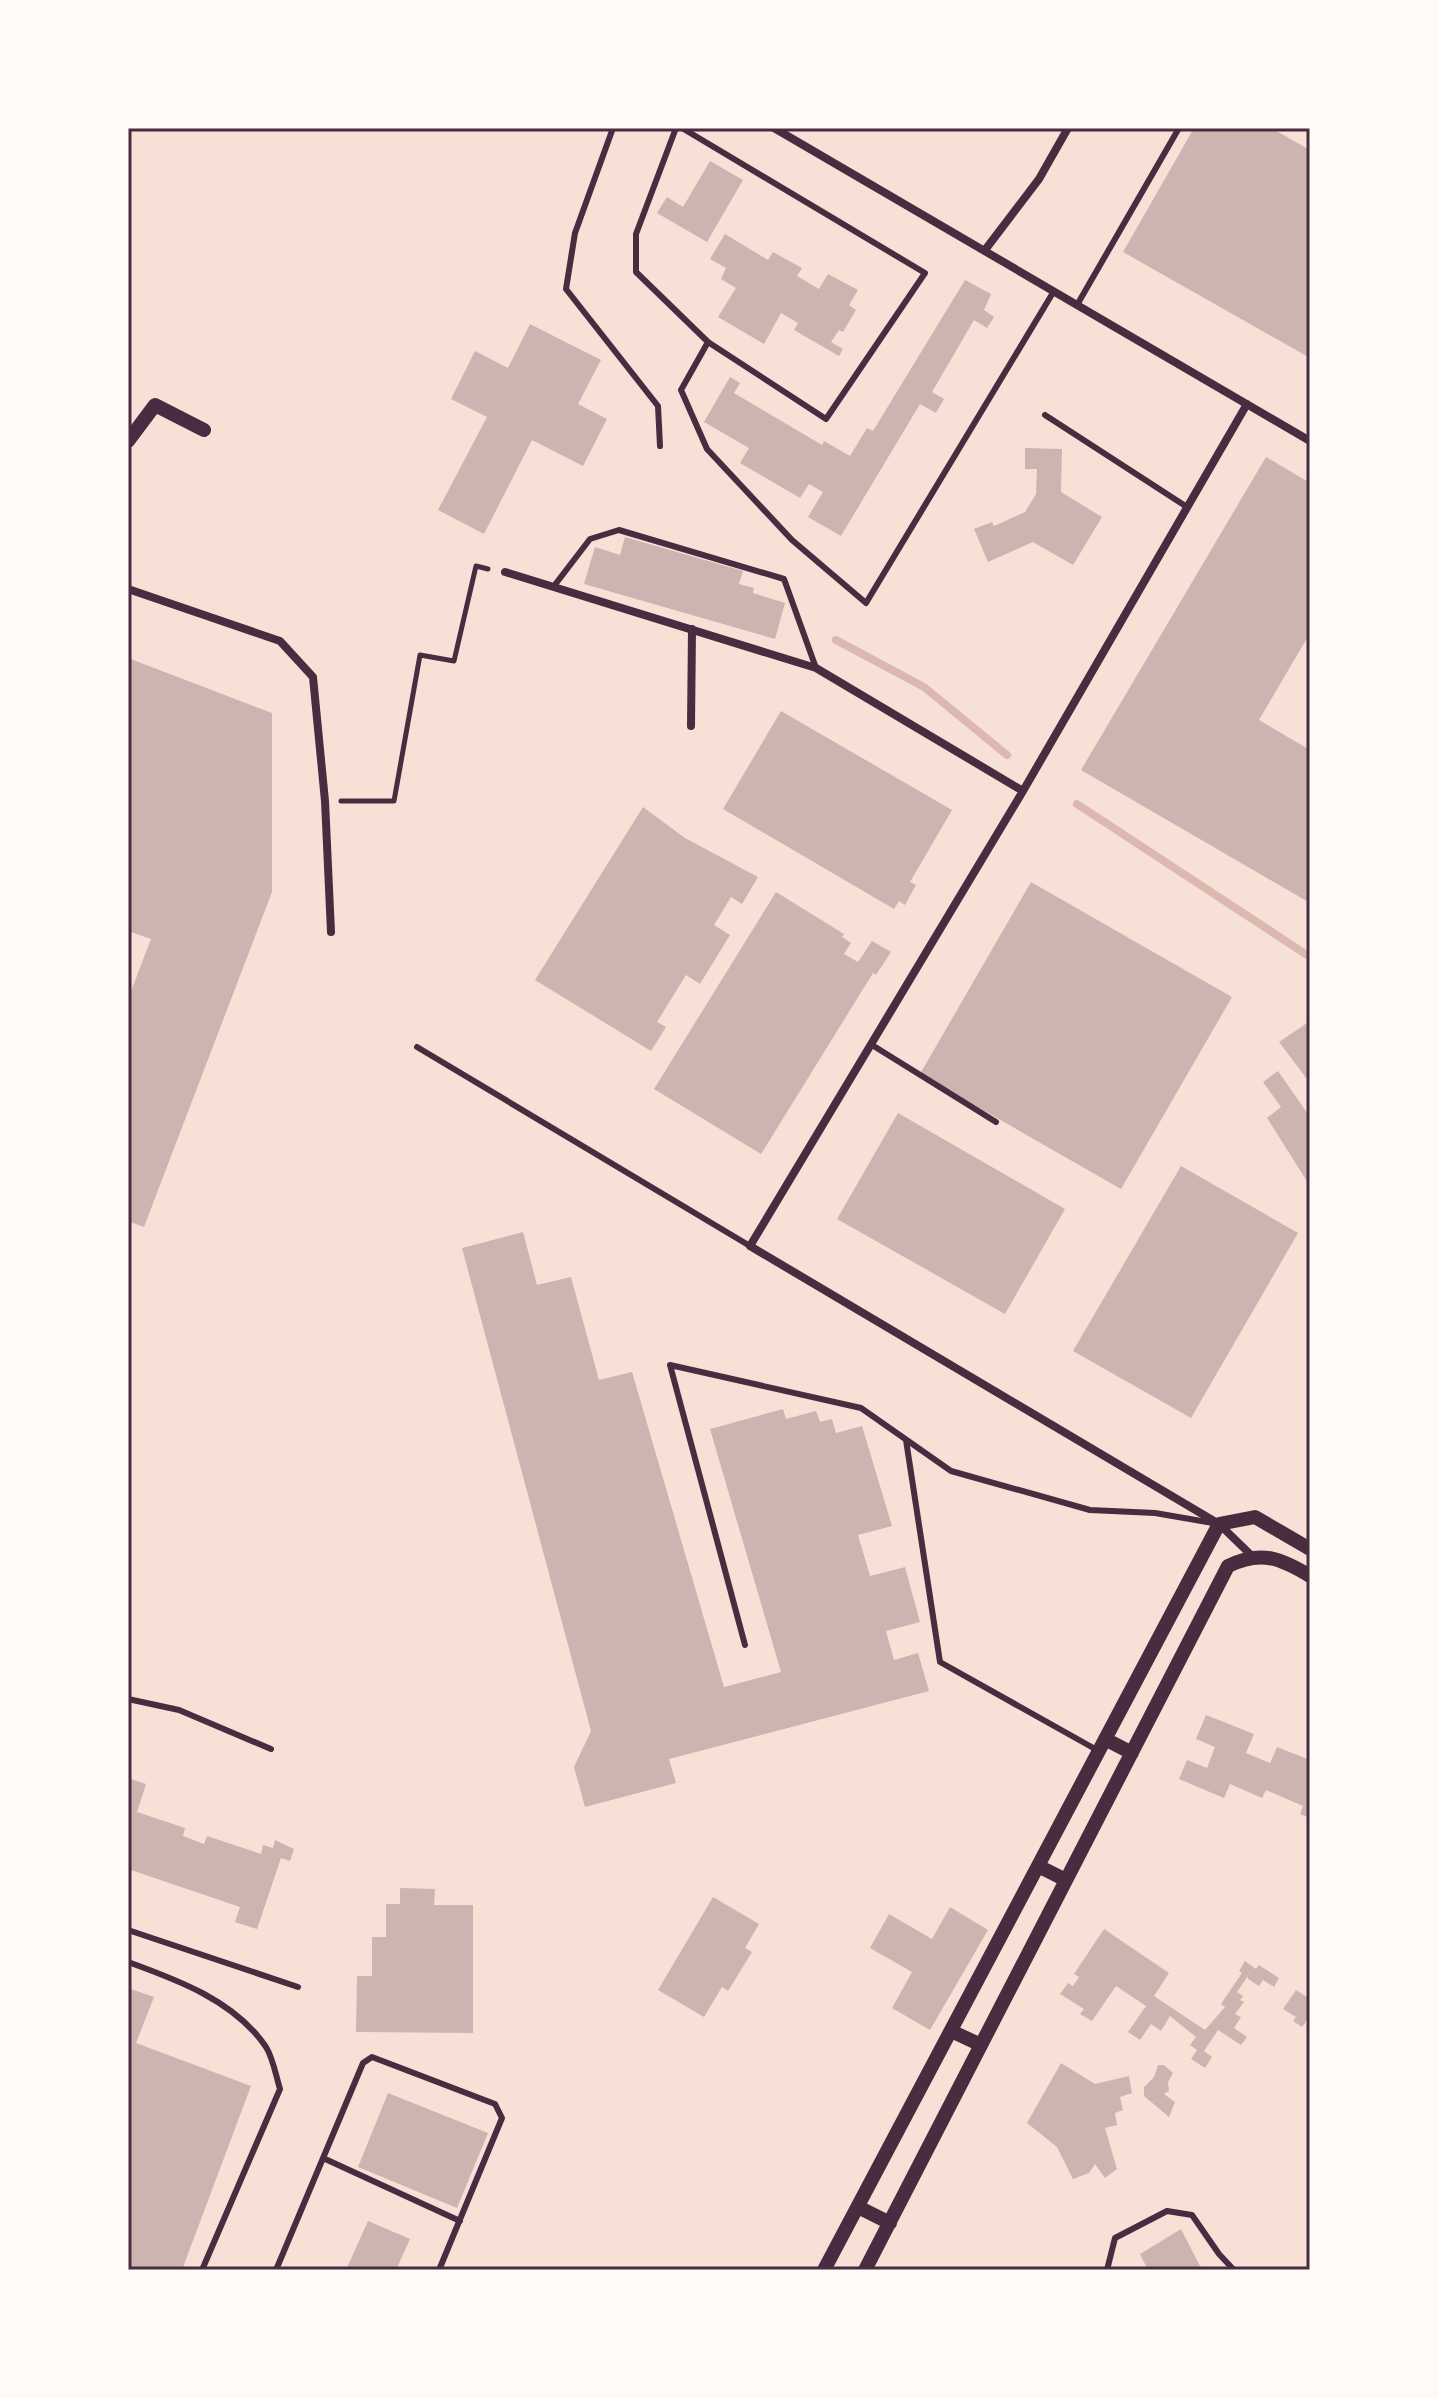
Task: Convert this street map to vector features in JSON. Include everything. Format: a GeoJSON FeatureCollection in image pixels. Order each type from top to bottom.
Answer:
{"type":"FeatureCollection","features":[{"type":"Feature","properties":{"kind":"street"},"geometry":{"type":"LineString","coordinates":[[774,128],[1310,441]]}},
{"type":"Feature","properties":{"kind":"street"},"geometry":{"type":"LineString","coordinates":[[985,250],[1039,179],[1068,128]]}},
{"type":"Feature","properties":{"kind":"street"},"geometry":{"type":"LineString","coordinates":[[1247,404],[1023,791],[750,1246],[1219,1524],[1251,1555],[1288,1562],[1310,1576]]}},
{"type":"Feature","properties":{"kind":"street"},"geometry":{"type":"LineString","coordinates":[[128,441],[155,405],[204,430]]}},
{"type":"Feature","properties":{"kind":"street"},"geometry":{"type":"LineString","coordinates":[[505,572],[816,668],[1023,791]]}},
{"type":"Feature","properties":{"kind":"street"},"geometry":{"type":"LineString","coordinates":[[128,589],[280,641],[313,677],[325,801],[331,932]]}},
{"type":"Feature","properties":{"kind":"street"},"geometry":{"type":"LineString","coordinates":[[691,726],[692,629]]}},
{"type":"Feature","properties":{"kind":"street"},"geometry":{"type":"LineString","coordinates":[[1219,1524],[1255,1517],[1310,1549]]}},
{"type":"Feature","properties":{"kind":"street"},"geometry":{"type":"LineString","coordinates":[[824,2270],[1219,1524]]}},
{"type":"Feature","properties":{"kind":"street"},"geometry":{"type":"LineString","coordinates":[[865,2270],[1228,1566],[1251,1555]]}},
{"type":"Feature","properties":{"kind":"street"},"geometry":{"type":"LineString","coordinates":[[1102,1745],[1132,1753]]}},
{"type":"Feature","properties":{"kind":"street"},"geometry":{"type":"LineString","coordinates":[[1038,1866],[1066,1880]]}},
{"type":"Feature","properties":{"kind":"street"},"geometry":{"type":"LineString","coordinates":[[951,2031],[981,2045]]}},
{"type":"Feature","properties":{"kind":"street"},"geometry":{"type":"LineString","coordinates":[[858,2207],[890,2223]]}},
{"type":"Feature","properties":{"kind":"lane"},"geometry":{"type":"LineString","coordinates":[[613,128],[575,233],[566,289],[658,406],[660,446]]}},
{"type":"Feature","properties":{"kind":"lane"},"geometry":{"type":"LineString","coordinates":[[676,128],[636,234],[636,272],[708,342],[826,419],[925,273],[682,128]]}},
{"type":"Feature","properties":{"kind":"lane"},"geometry":{"type":"LineString","coordinates":[[1077,305],[1179,128]]}},
{"type":"Feature","properties":{"kind":"lane"},"geometry":{"type":"LineString","coordinates":[[708,342],[681,390],[707,449],[792,540],[866,603],[1054,291]]}},
{"type":"Feature","properties":{"kind":"lane"},"geometry":{"type":"LineString","coordinates":[[1045,415],[1187,507]]}},
{"type":"Feature","properties":{"kind":"lane"},"geometry":{"type":"LineString","coordinates":[[554,586],[590,539],[619,530],[784,579],[816,668]]}},
{"type":"Feature","properties":{"kind":"lane"},"geometry":{"type":"LineString","coordinates":[[872,1045],[996,1122]]}},
{"type":"Feature","properties":{"kind":"lane"},"geometry":{"type":"LineString","coordinates":[[417,1047],[750,1246]]}},
{"type":"Feature","properties":{"kind":"lane"},"geometry":{"type":"LineString","coordinates":[[745,1645],[670,1365],[861,1408],[951,1471],[1090,1510],[1155,1513],[1219,1524]]}},
{"type":"Feature","properties":{"kind":"lane"},"geometry":{"type":"LineString","coordinates":[[906,1440],[940,1662],[1102,1745]]}},
{"type":"Feature","properties":{"kind":"lane"},"geometry":{"type":"LineString","coordinates":[[128,1699],[179,1710],[271,1749]]}},
{"type":"Feature","properties":{"kind":"lane"},"geometry":{"type":"LineString","coordinates":[[128,1930],[298,1987]]}},
{"type":"Feature","properties":{"kind":"lane"},"geometry":{"type":"LineString","coordinates":[[128,1962],[190,1985],[243,2022],[267,2049],[280,2089],[202,2270]]}},
{"type":"Feature","properties":{"kind":"lane"},"geometry":{"type":"LineString","coordinates":[[276,2270],[363,2063],[372,2057],[495,2104],[502,2118],[439,2270]]}},
{"type":"Feature","properties":{"kind":"lane"},"geometry":{"type":"LineString","coordinates":[[323,2158],[460,2221]]}},
{"type":"Feature","properties":{"kind":"lane"},"geometry":{"type":"LineString","coordinates":[[1107,2270],[1115,2238],[1167,2211],[1192,2215],[1234,2270]]}},
{"type":"Feature","properties":{"kind":"path"},"geometry":{"type":"LineString","coordinates":[[325,801],[394,801],[420,655],[454,661],[476,566],[505,572]]}},
{"type":"Feature","properties":{"kind":"building"},"geometry":{"type":"Polygon","coordinates":[[[1194,128],[1271,128],[1310,150],[1310,358],[1123,252],[1194,128]]]}},
{"type":"Feature","properties":{"kind":"building"},"geometry":{"type":"Polygon","coordinates":[[[710,161],[743,180],[707,242],[657,213],[667,197],[683,207],[710,161]]]}},
{"type":"Feature","properties":{"kind":"building"},"geometry":{"type":"Polygon","coordinates":[[[725,234],[768,260],[773,252],[802,268],[797,276],[819,289],[828,274],[858,290],[849,305],[856,310],[843,332],[839,330],[831,342],[843,349],[839,356],[794,330],[798,323],[781,313],[764,344],[718,317],[736,288],[721,279],[726,268],[710,259],[725,234]]]}},
{"type":"Feature","properties":{"kind":"building"},"geometry":{"type":"Polygon","coordinates":[[[965,280],[991,294],[984,310],[994,317],[987,328],[974,320],[932,392],[944,399],[936,413],[920,404],[841,536],[808,517],[823,492],[809,484],[800,498],[740,463],[749,448],[704,422],[730,377],[740,383],[734,393],[822,445],[824,441],[850,456],[867,428],[873,431],[965,280]]]}},
{"type":"Feature","properties":{"kind":"building"},"geometry":{"type":"Polygon","coordinates":[[[530,324],[601,360],[578,404],[607,419],[583,466],[532,440],[484,534],[438,510],[487,417],[451,399],[475,351],[508,368],[530,324]]]}},
{"type":"Feature","properties":{"kind":"building"},"geometry":{"type":"Polygon","coordinates":[[[1025,448],[1062,449],[1061,492],[1102,517],[1073,565],[1033,542],[988,562],[974,529],[992,522],[994,526],[1025,512],[1036,494],[1037,469],[1025,469],[1025,448]]]}},
{"type":"Feature","properties":{"kind":"building"},"geometry":{"type":"Polygon","coordinates":[[[1266,457],[1310,483],[1310,633],[1259,720],[1310,750],[1310,903],[1081,770],[1266,457]]]}},
{"type":"Feature","properties":{"kind":"building"},"geometry":{"type":"Polygon","coordinates":[[[625,537],[743,571],[739,584],[754,588],[753,593],[785,603],[775,639],[584,584],[595,547],[620,555],[625,537]]]}},
{"type":"Feature","properties":{"kind":"building"},"geometry":{"type":"Polygon","coordinates":[[[128,658],[272,713],[272,892],[144,1227],[128,1221],[128,999],[151,939],[128,931],[128,658]]]}},
{"type":"Feature","properties":{"kind":"building"},"geometry":{"type":"Polygon","coordinates":[[[781,711],[952,810],[910,882],[916,885],[905,905],[899,901],[894,909],[723,809],[781,711]]]}},
{"type":"Feature","properties":{"kind":"building"},"geometry":{"type":"Polygon","coordinates":[[[643,807],[685,838],[758,877],[742,904],[731,897],[714,925],[730,935],[700,984],[686,975],[657,1022],[666,1027],[651,1051],[535,980],[643,807]]]}},
{"type":"Feature","properties":{"kind":"building"},"geometry":{"type":"Polygon","coordinates":[[[1031,882],[1232,997],[1121,1189],[920,1074],[1031,882]]]}},
{"type":"Feature","properties":{"kind":"building"},"geometry":{"type":"Polygon","coordinates":[[[776,892],[844,934],[842,937],[851,943],[844,954],[858,962],[872,941],[891,952],[876,975],[873,973],[761,1154],[654,1089],[776,892]]]}},
{"type":"Feature","properties":{"kind":"building"},"geometry":{"type":"Polygon","coordinates":[[[1310,1021],[1310,1083],[1279,1042],[1310,1021]]]}},
{"type":"Feature","properties":{"kind":"building"},"geometry":{"type":"Polygon","coordinates":[[[1278,1071],[1310,1117],[1310,1186],[1267,1118],[1281,1107],[1263,1082],[1278,1071]]]}},
{"type":"Feature","properties":{"kind":"building"},"geometry":{"type":"Polygon","coordinates":[[[898,1113],[1065,1209],[1005,1314],[837,1219],[898,1113]]]}},
{"type":"Feature","properties":{"kind":"building"},"geometry":{"type":"Polygon","coordinates":[[[1181,1166],[1298,1233],[1191,1418],[1073,1351],[1181,1166]]]}},
{"type":"Feature","properties":{"kind":"building"},"geometry":{"type":"Polygon","coordinates":[[[523,1232],[537,1285],[571,1277],[599,1380],[632,1372],[724,1687],[781,1672],[710,1429],[783,1409],[786,1419],[816,1411],[820,1422],[832,1419],[836,1433],[862,1426],[892,1526],[858,1535],[870,1576],[905,1567],[920,1622],[886,1631],[894,1660],[918,1653],[929,1691],[669,1759],[676,1783],[585,1807],[574,1767],[591,1731],[462,1248],[523,1232]]]}},
{"type":"Feature","properties":{"kind":"building"},"geometry":{"type":"Polygon","coordinates":[[[1206,1715],[1254,1734],[1246,1753],[1270,1763],[1277,1747],[1310,1760],[1310,1818],[1300,1814],[1303,1806],[1266,1790],[1262,1798],[1230,1784],[1224,1798],[1179,1779],[1187,1760],[1207,1768],[1215,1747],[1196,1739],[1206,1715]]]}},
{"type":"Feature","properties":{"kind":"building"},"geometry":{"type":"Polygon","coordinates":[[[128,1778],[146,1784],[137,1812],[185,1828],[183,1836],[204,1844],[207,1836],[261,1854],[263,1845],[273,1848],[275,1840],[294,1849],[290,1861],[281,1858],[257,1929],[235,1922],[240,1907],[128,1869],[128,1778]]]}},
{"type":"Feature","properties":{"kind":"building"},"geometry":{"type":"Polygon","coordinates":[[[400,1888],[435,1889],[434,1905],[473,1905],[473,2033],[356,2032],[357,1976],[372,1976],[372,1937],[386,1937],[386,1904],[400,1904],[400,1888]]]}},
{"type":"Feature","properties":{"kind":"building"},"geometry":{"type":"Polygon","coordinates":[[[713,1897],[759,1924],[745,1948],[752,1952],[728,1991],[722,1987],[704,2017],[658,1990],[713,1897]]]}},
{"type":"Feature","properties":{"kind":"building"},"geometry":{"type":"Polygon","coordinates":[[[950,1907],[988,1930],[930,2030],[892,2008],[912,1972],[870,1948],[889,1914],[932,1939],[950,1907]]]}},
{"type":"Feature","properties":{"kind":"building"},"geometry":{"type":"Polygon","coordinates":[[[1104,1929],[1169,1973],[1154,1996],[1205,2030],[1225,2007],[1221,2004],[1242,1973],[1239,1971],[1245,1961],[1256,1969],[1259,1965],[1279,1978],[1274,1987],[1263,1980],[1259,1986],[1248,1976],[1237,1992],[1243,1996],[1240,2000],[1244,2002],[1235,2014],[1241,2017],[1234,2028],[1247,2037],[1241,2045],[1218,2030],[1204,2051],[1212,2057],[1205,2068],[1191,2059],[1197,2050],[1190,2045],[1196,2037],[1170,2016],[1161,2031],[1151,2024],[1140,2040],[1128,2032],[1146,2006],[1116,1986],[1092,2021],[1080,2014],[1084,2009],[1060,1994],[1068,1983],[1073,1986],[1079,1977],[1074,1974],[1104,1929]]]}},
{"type":"Feature","properties":{"kind":"building"},"geometry":{"type":"Polygon","coordinates":[[[128,1988],[154,1997],[136,2043],[251,2086],[182,2270],[128,2270],[128,1988]]]}},
{"type":"Feature","properties":{"kind":"building"},"geometry":{"type":"Polygon","coordinates":[[[1296,1990],[1310,1999],[1310,2016],[1302,2027],[1293,2021],[1296,2017],[1283,2009],[1296,1990]]]}},
{"type":"Feature","properties":{"kind":"building"},"geometry":{"type":"Polygon","coordinates":[[[1061,2063],[1095,2084],[1129,2076],[1132,2093],[1120,2097],[1123,2110],[1115,2113],[1117,2125],[1105,2128],[1117,2169],[1105,2178],[1095,2164],[1089,2173],[1073,2179],[1057,2147],[1027,2123],[1061,2063]]]}},
{"type":"Feature","properties":{"kind":"building"},"geometry":{"type":"Polygon","coordinates":[[[1158,2065],[1164,2065],[1173,2073],[1168,2082],[1169,2091],[1164,2094],[1175,2102],[1169,2117],[1144,2096],[1144,2087],[1154,2077],[1158,2065]]]}},
{"type":"Feature","properties":{"kind":"building"},"geometry":{"type":"Polygon","coordinates":[[[388,2093],[488,2133],[457,2208],[358,2167],[388,2093]]]}},
{"type":"Feature","properties":{"kind":"building"},"geometry":{"type":"Polygon","coordinates":[[[368,2221],[410,2239],[396,2270],[346,2270],[368,2221]]]}},
{"type":"Feature","properties":{"kind":"building"},"geometry":{"type":"Polygon","coordinates":[[[1181,2229],[1202,2270],[1148,2270],[1140,2254],[1181,2229]]]}},
{"type":"Feature","properties":{"kind":"waterway"},"geometry":{"type":"LineString","coordinates":[[836,640],[924,687],[1007,755]]}},
{"type":"Feature","properties":{"kind":"waterway"},"geometry":{"type":"LineString","coordinates":[[1077,804],[1310,957]]}}]}
